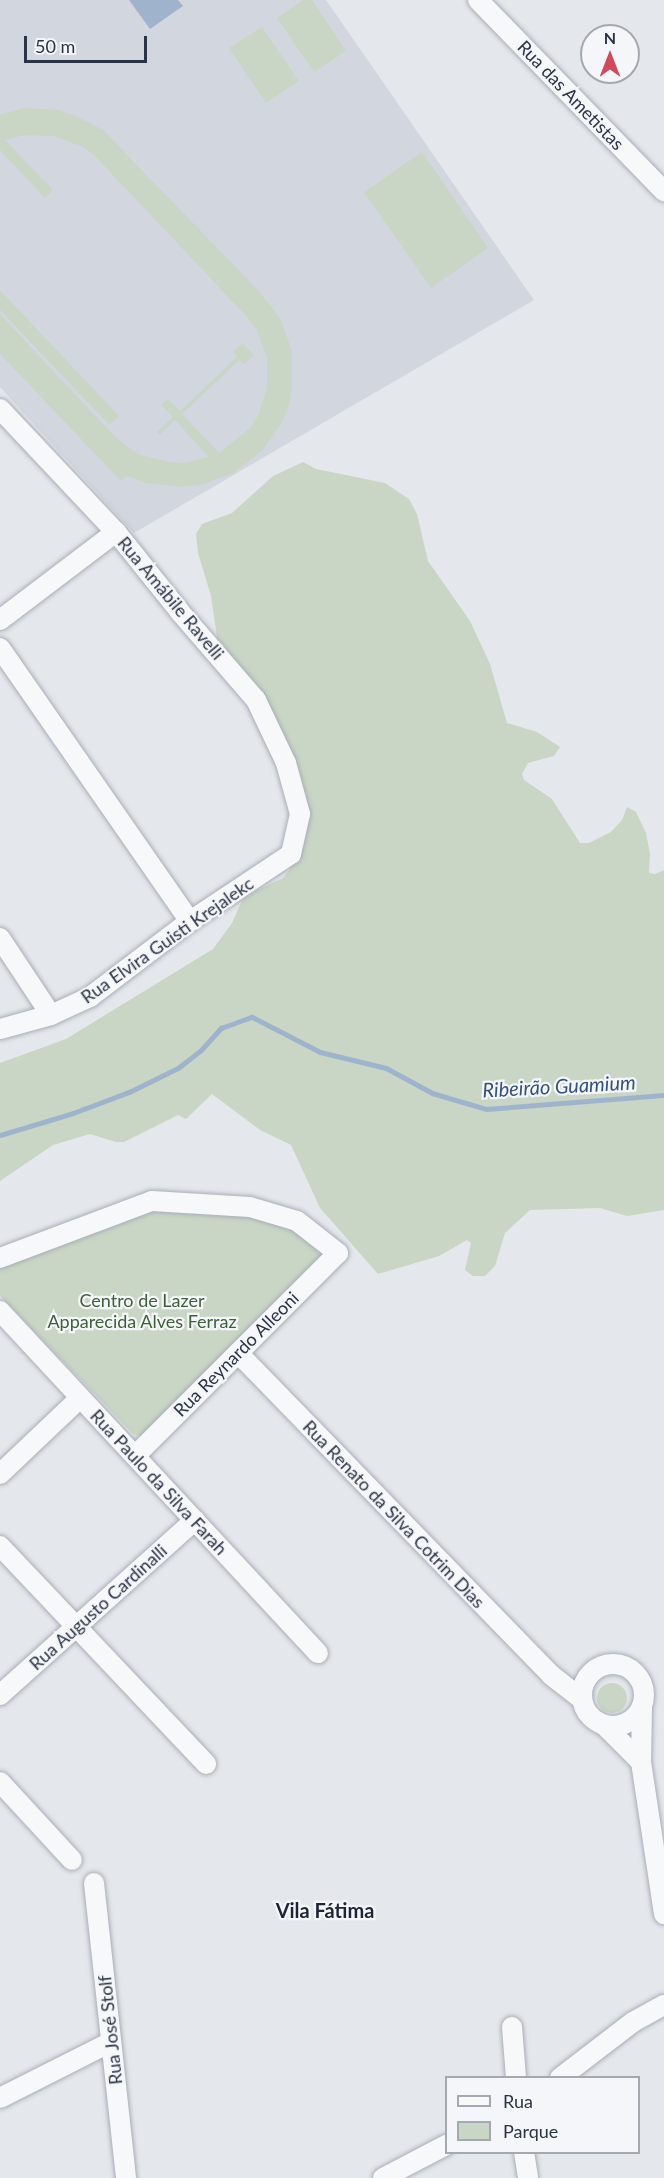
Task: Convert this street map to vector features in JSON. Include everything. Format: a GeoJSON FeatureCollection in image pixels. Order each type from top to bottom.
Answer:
{"type":"FeatureCollection","features":[{"type":"Feature","properties":{"kind":"street","name":"Rua das Ametistas"},"geometry":{"type":"LineString","coordinates":[[478,0],[664,191]]}},
{"type":"Feature","properties":{"kind":"street","name":"Rua Amábile Ravelli"},"geometry":{"type":"LineString","coordinates":[[0,409],[116,532],[256,700],[286,763],[300,814]]}},
{"type":"Feature","properties":{"kind":"street"},"geometry":{"type":"LineString","coordinates":[[0,620],[116,532]]}},
{"type":"Feature","properties":{"kind":"street"},"geometry":{"type":"LineString","coordinates":[[0,648],[190,921]]}},
{"type":"Feature","properties":{"kind":"street","name":"Rua Elvira Guisti Krejalekc"},"geometry":{"type":"LineString","coordinates":[[0,1029],[51,1015],[90,997],[190,921],[291,854],[300,814]]}},
{"type":"Feature","properties":{"kind":"street"},"geometry":{"type":"LineString","coordinates":[[0,938],[51,1015]]}},
{"type":"Feature","properties":{"kind":"street","name":"Rua Reynardo Alleoni"},"geometry":{"type":"LineString","coordinates":[[0,1258],[152,1201],[250,1207],[297,1221],[338,1253],[135,1456]]}},
{"type":"Feature","properties":{"kind":"street","name":"Rua Paulo da Silva Farah"},"geometry":{"type":"LineString","coordinates":[[0,1311],[318,1653]]}},
{"type":"Feature","properties":{"kind":"street","name":"Rua Renato da Silva Cotrim Dias"},"geometry":{"type":"LineString","coordinates":[[238,1353],[550,1675],[582,1699]]}},
{"type":"Feature","properties":{"kind":"street"},"geometry":{"type":"LineString","coordinates":[[0,1474],[80,1398]]}},
{"type":"Feature","properties":{"kind":"street","name":"Rua Augusto Cardinalli"},"geometry":{"type":"LineString","coordinates":[[0,1695],[195,1520]]}},
{"type":"Feature","properties":{"kind":"street"},"geometry":{"type":"LineString","coordinates":[[0,1546],[206,1764]]}},
{"type":"Feature","properties":{"kind":"street"},"geometry":{"type":"LineString","coordinates":[[641,1762],[604,1725],[589,1716],[582,1699],[582,1689],[590,1675],[602,1666],[612,1664],[631,1670],[643,1686],[641,1762],[664,1914]]}},
{"type":"Feature","properties":{"kind":"street"},"geometry":{"type":"LineString","coordinates":[[550,1675],[590,1675]]}},
{"type":"Feature","properties":{"kind":"street"},"geometry":{"type":"LineString","coordinates":[[604,1725],[613,1726],[631,1721],[642,1706]]}},
{"type":"Feature","properties":{"kind":"street"},"geometry":{"type":"LineString","coordinates":[[0,1782],[72,1860]]}},
{"type":"Feature","properties":{"kind":"street","name":"Rua José Stolf"},"geometry":{"type":"LineString","coordinates":[[94,1883],[126,2178]]}},
{"type":"Feature","properties":{"kind":"street"},"geometry":{"type":"LineString","coordinates":[[563,2076],[633,2022],[664,2005]]}},
{"type":"Feature","properties":{"kind":"street"},"geometry":{"type":"LineString","coordinates":[[512,2027],[516,2076]]}},
{"type":"Feature","properties":{"kind":"street"},"geometry":{"type":"LineString","coordinates":[[0,2098],[111,2042]]}},
{"type":"Feature","properties":{"kind":"street"},"geometry":{"type":"LineString","coordinates":[[383,2178],[445,2146]]}},
{"type":"Feature","properties":{"kind":"street"},"geometry":{"type":"LineString","coordinates":[[524,2154],[528,2178]]}},
{"type":"Feature","properties":{"kind":"shaded area"},"geometry":{"type":"Polygon","coordinates":[[[0,0],[326,0],[534,300],[134,533],[0,387],[0,0]]]}},
{"type":"Feature","properties":{"kind":"green space"},"geometry":{"type":"Polygon","coordinates":[[[303,0],[312,0],[346,51],[314,72],[277,18],[303,0]]]}},
{"type":"Feature","properties":{"kind":"green space"},"geometry":{"type":"Polygon","coordinates":[[[262,27],[299,81],[266,103],[229,48],[262,27]]]}},
{"type":"Feature","properties":{"kind":"green space"},"geometry":{"type":"Polygon","coordinates":[[[25,108],[58,110],[74,115],[103,130],[258,290],[280,318],[292,352],[292,388],[289,405],[282,422],[262,451],[234,473],[200,485],[182,487],[146,483],[127,476],[121,481],[0,354],[0,314],[116,438],[140,455],[169,462],[184,463],[209,457],[175,420],[159,435],[157,432],[173,417],[161,405],[168,399],[180,411],[237,357],[233,352],[243,343],[254,355],[244,364],[239,360],[182,414],[219,453],[249,429],[258,416],[267,388],[267,358],[257,330],[95,156],[83,147],[54,136],[24,135],[5,140],[53,190],[45,198],[0,150],[0,114],[25,108]]]}},
{"type":"Feature","properties":{"kind":"green space"},"geometry":{"type":"Polygon","coordinates":[[[422,152],[488,248],[431,288],[364,192],[422,152]]]}},
{"type":"Feature","properties":{"kind":"green space"},"geometry":{"type":"Polygon","coordinates":[[[0,290],[119,416],[109,425],[0,310],[0,290]]]}},
{"type":"Feature","properties":{"kind":"green space"},"geometry":{"type":"Polygon","coordinates":[[[303,462],[316,469],[385,483],[409,499],[417,514],[428,561],[470,621],[490,664],[507,723],[537,732],[560,747],[554,756],[528,763],[522,774],[524,780],[552,799],[580,843],[589,843],[611,832],[622,820],[627,807],[636,812],[646,833],[650,854],[649,873],[655,874],[664,870],[664,1210],[627,1216],[600,1208],[530,1210],[505,1233],[495,1266],[485,1276],[473,1276],[465,1270],[471,1243],[467,1240],[439,1256],[378,1274],[320,1208],[291,1145],[260,1130],[212,1094],[186,1119],[178,1115],[124,1142],[116,1142],[90,1134],[53,1145],[0,1181],[0,1063],[66,1039],[213,949],[232,923],[244,896],[283,878],[292,866],[289,805],[280,775],[218,645],[211,596],[198,553],[196,534],[202,524],[232,513],[273,476],[303,462]]]}},
{"type":"Feature","properties":{"kind":"green space","name":"Centro de Lazer Apparecida Alves Ferraz"},"geometry":{"type":"Polygon","coordinates":[[[158,1209],[244,1215],[292,1227],[327,1256],[147,1434],[140,1436],[133,1434],[0,1296],[0,1266],[158,1209]]]}},
{"type":"Feature","properties":{"kind":"green space"},"geometry":{"type":"Polygon","coordinates":[[[612,1683],[623,1687],[627,1698],[623,1709],[612,1713],[601,1709],[597,1698],[601,1687],[612,1683]]]}},
{"type":"Feature","properties":{"kind":"water"},"geometry":{"type":"Polygon","coordinates":[[[129,0],[178,0],[183,6],[150,29],[129,0]]]}},
{"type":"Feature","properties":{"kind":"waterway","name":"Ribeirão Guamium"},"geometry":{"type":"LineString","coordinates":[[0,1135],[73,1113],[129,1092],[178,1068],[201,1050],[221,1028],[252,1017],[320,1052],[386,1068],[432,1093],[486,1109],[664,1095]]}},
{"type":"Feature","properties":{"kind":"district","name":"Vila Fátima"},"geometry":{"type":"Point","coordinates":[325,1910]}}]}
